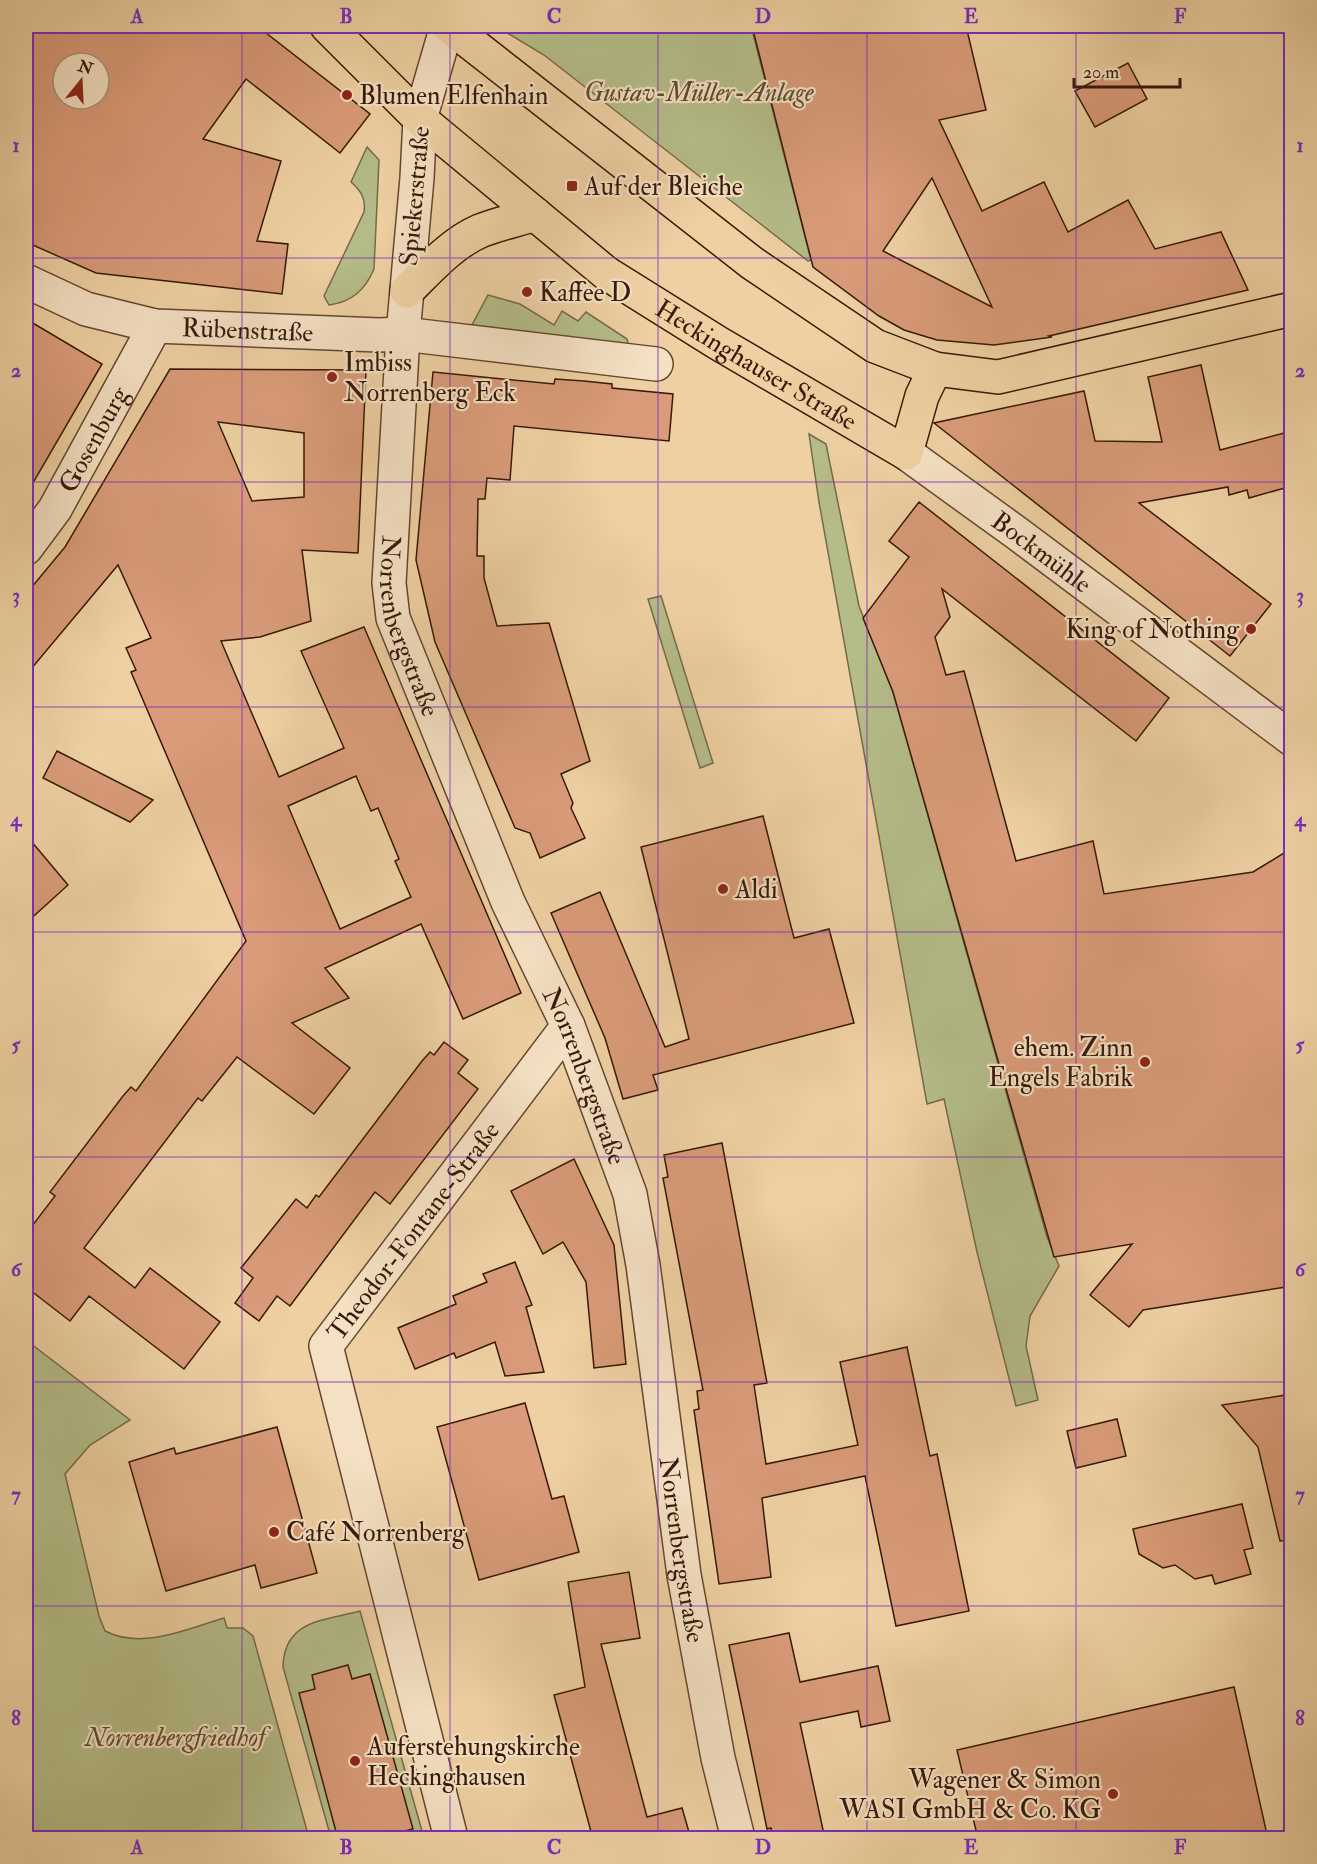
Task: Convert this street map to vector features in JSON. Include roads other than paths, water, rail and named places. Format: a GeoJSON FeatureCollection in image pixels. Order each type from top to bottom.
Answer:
{"type":"FeatureCollection","features":[{"type":"Feature","properties":{"kind":"main road","name":"Heckinghauser Straße"},"geometry":{"type":"LineString","coordinates":[[327,26],[420,118],[606,273],[718,343],[906,453]]}},
{"type":"Feature","properties":{"kind":"main road"},"geometry":{"type":"LineString","coordinates":[[448,26],[752,263],[875,346],[935,369],[998,377],[1292,309]]}},
{"type":"Feature","properties":{"kind":"main road"},"geometry":{"type":"LineString","coordinates":[[407,291],[432,266],[467,238],[480,231],[535,214]]}},
{"type":"Feature","properties":{"kind":"main road"},"geometry":{"type":"LineString","coordinates":[[906,453],[922,396],[935,369]]}},
{"type":"Feature","properties":{"kind":"street","name":"Spiekerstraße"},"geometry":{"type":"LineString","coordinates":[[403,334],[420,118],[448,26]]}},
{"type":"Feature","properties":{"kind":"street","name":"Rübenstraße"},"geometry":{"type":"LineString","coordinates":[[26,281],[86,309],[155,326],[347,334],[403,334],[656,364]]}},
{"type":"Feature","properties":{"kind":"street","name":"Gosenburg"},"geometry":{"type":"LineString","coordinates":[[26,549],[55,509],[155,326]]}},
{"type":"Feature","properties":{"kind":"street","name":"Norrenbergstraße"},"geometry":{"type":"LineString","coordinates":[[403,334],[389,583],[393,618],[508,902],[567,1026],[630,1194],[643,1265],[684,1575],[718,1758],[738,1839]]}},
{"type":"Feature","properties":{"kind":"street","name":"Bockmühle"},"geometry":{"type":"LineString","coordinates":[[906,453],[1018,534],[1292,740]]}},
{"type":"Feature","properties":{"kind":"street","name":"Theodor-Fontane-Straße"},"geometry":{"type":"LineString","coordinates":[[451,1839],[326,1346],[567,1026]]}},
{"type":"Feature","properties":{"kind":"place","name":"Blumen Elfenhain"},"geometry":{"type":"Point","coordinates":[347,95]}},
{"type":"Feature","properties":{"kind":"place","name":"Auf der Bleiche"},"geometry":{"type":"Point","coordinates":[572,186]}},
{"type":"Feature","properties":{"kind":"place","name":"Kaffee D"},"geometry":{"type":"Point","coordinates":[527,292]}},
{"type":"Feature","properties":{"kind":"place","name":"Imbiss Norrenberg Eck"},"geometry":{"type":"Point","coordinates":[332,377]}},
{"type":"Feature","properties":{"kind":"place","name":"King of Nothing"},"geometry":{"type":"Point","coordinates":[1251,629]}},
{"type":"Feature","properties":{"kind":"place","name":"Aldi"},"geometry":{"type":"Point","coordinates":[723,889]}},
{"type":"Feature","properties":{"kind":"place","name":"ehem. Zinn Engels Fabrik"},"geometry":{"type":"Point","coordinates":[1145,1062]}},
{"type":"Feature","properties":{"kind":"place","name":"Café Norrenberg"},"geometry":{"type":"Point","coordinates":[274,1532]}},
{"type":"Feature","properties":{"kind":"place","name":"Auferstehungskirche Heckinghausen"},"geometry":{"type":"Point","coordinates":[355,1761]}},
{"type":"Feature","properties":{"kind":"place","name":"Wagener & Simon WASI GmbH & Co. KG"},"geometry":{"type":"Point","coordinates":[1113,1794]}},
{"type":"Feature","properties":{"kind":"park label","name":"Gustav-Müller-Anlage"},"geometry":{"type":"Point","coordinates":[699,92]}},
{"type":"Feature","properties":{"kind":"park label","name":"Norrenbergfriedhof"},"geometry":{"type":"Point","coordinates":[175,1737]}}]}
